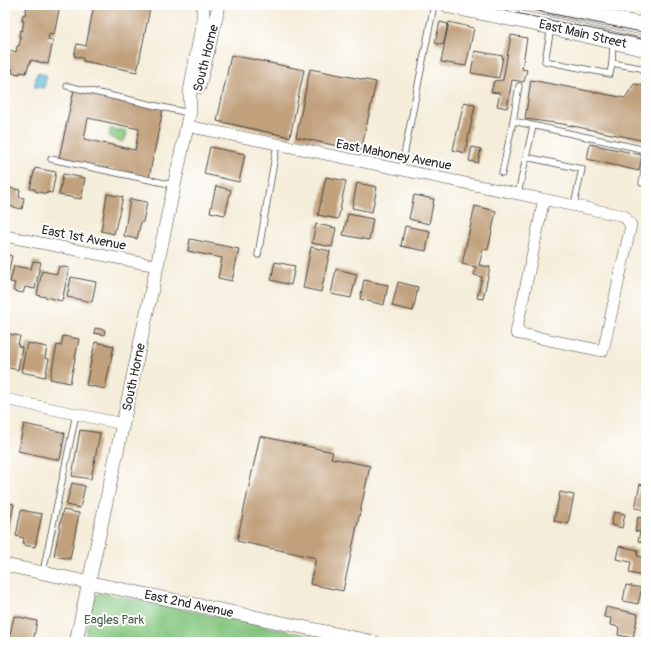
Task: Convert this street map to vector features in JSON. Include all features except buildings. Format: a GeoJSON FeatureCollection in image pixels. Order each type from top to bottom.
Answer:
{"type":"FeatureCollection","features":[{"type":"Feature","properties":{"kind":"main road","name":"East Main Street"},"geometry":{"type":"LineString","coordinates":[[450,5],[552,26],[646,48]]}},
{"type":"Feature","properties":{"kind":"main road","name":"East Main Street"},"geometry":{"type":"LineString","coordinates":[[549,5],[646,27]]}},
{"type":"Feature","properties":{"kind":"street","name":"South Horne"},"geometry":{"type":"LineString","coordinates":[[190,112],[190,92],[202,26],[203,5]]}},
{"type":"Feature","properties":{"kind":"street","name":"South Horne"},"geometry":{"type":"LineString","coordinates":[[76,642],[190,112],[197,94],[219,5]]}},
{"type":"Feature","properties":{"kind":"street","name":"East Mahoney Avenue"},"geometry":{"type":"LineString","coordinates":[[187,126],[574,205],[624,216],[631,225],[603,351],[516,333],[544,199]]}},
{"type":"Feature","properties":{"kind":"street","name":"East 1st Avenue"},"geometry":{"type":"LineString","coordinates":[[5,236],[157,266]]}},
{"type":"Feature","properties":{"kind":"street"},"geometry":{"type":"LineString","coordinates":[[5,399],[123,424]]}},
{"type":"Feature","properties":{"kind":"street","name":"East 2nd Avenue"},"geometry":{"type":"LineString","coordinates":[[5,565],[374,642]]}},
{"type":"Feature","properties":{"kind":"lane"},"geometry":{"type":"LineString","coordinates":[[400,170],[434,5]]}},
{"type":"Feature","properties":{"kind":"lane"},"geometry":{"type":"LineString","coordinates":[[552,26],[545,61],[610,74],[613,40]]}},
{"type":"Feature","properties":{"kind":"lane"},"geometry":{"type":"LineString","coordinates":[[612,63],[646,69]]}},
{"type":"Feature","properties":{"kind":"lane"},"geometry":{"type":"LineString","coordinates":[[67,86],[190,112]]}},
{"type":"Feature","properties":{"kind":"lane"},"geometry":{"type":"LineString","coordinates":[[502,173],[519,86]]}},
{"type":"Feature","properties":{"kind":"lane"},"geometry":{"type":"LineString","coordinates":[[512,121],[646,150]]}},
{"type":"Feature","properties":{"kind":"lane"},"geometry":{"type":"LineString","coordinates":[[518,194],[532,126]]}},
{"type":"Feature","properties":{"kind":"lane"},"geometry":{"type":"LineString","coordinates":[[258,255],[277,144]]}},
{"type":"Feature","properties":{"kind":"lane"},"geometry":{"type":"LineString","coordinates":[[526,157],[582,169],[574,205]]}},
{"type":"Feature","properties":{"kind":"lane"},"geometry":{"type":"LineString","coordinates":[[51,159],[174,185]]}},
{"type":"Feature","properties":{"kind":"lane"},"geometry":{"type":"LineString","coordinates":[[646,160],[642,183],[646,184]]}},
{"type":"Feature","properties":{"kind":"lane"},"geometry":{"type":"LineString","coordinates":[[43,573],[76,414]]}},
{"type":"Feature","properties":{"kind":"green space"},"geometry":{"type":"Polygon","coordinates":[[[110,129],[125,130],[127,133],[125,140],[122,142],[109,137],[110,129]]]}},
{"type":"Feature","properties":{"kind":"green space","name":"Eagles Park"},"geometry":{"type":"Polygon","coordinates":[[[98,593],[342,642],[84,642],[94,598],[98,593]]]}},
{"type":"Feature","properties":{"kind":"water"},"geometry":{"type":"Polygon","coordinates":[[[37,73],[47,75],[44,88],[34,87],[37,73]]]}},
{"type":"Feature","properties":{"kind":"tram line"},"geometry":{"type":"LineString","coordinates":[[477,5],[646,40]]}},
{"type":"Feature","properties":{"kind":"tram line"},"geometry":{"type":"LineString","coordinates":[[509,5],[646,33]]}}]}
